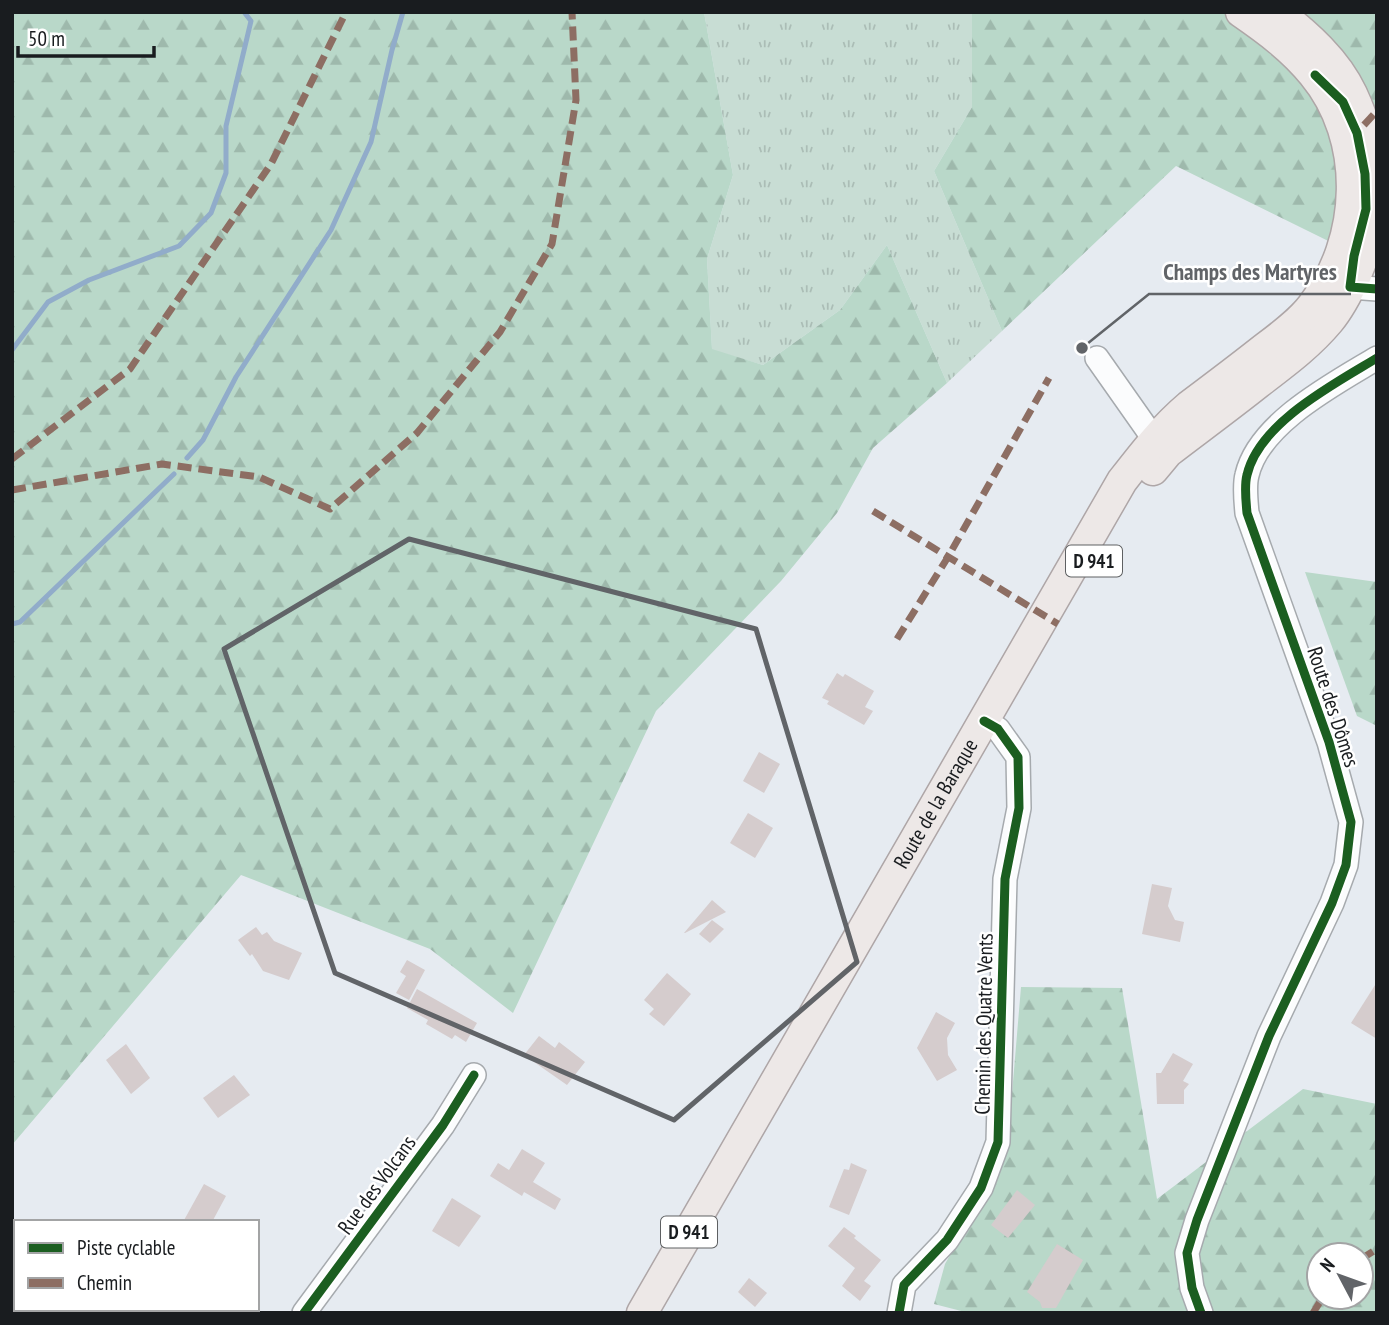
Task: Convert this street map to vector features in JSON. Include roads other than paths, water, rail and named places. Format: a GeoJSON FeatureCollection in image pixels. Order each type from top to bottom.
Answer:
{"type":"FeatureCollection","features":[{"type":"Feature","properties":{"kind":"main road","name":"Route de la Baraque"},"geometry":{"type":"LineString","coordinates":[[1261,17],[1315,75],[1334,108],[1346,139],[1353,205],[1349,230],[1352,285]]}},
{"type":"Feature","properties":{"kind":"main road","name":"Route de la Baraque"},"geometry":{"type":"LineString","coordinates":[[642,1313],[991,725],[1141,484],[1168,452],[1301,350],[1331,319],[1365,260],[1375,206],[1373,168],[1364,125],[1352,93],[1331,60],[1306,34],[1261,17]]}},
{"type":"Feature","properties":{"kind":"main road","name":"Route de la Baraque"},"geometry":{"type":"LineString","coordinates":[[666,1313],[991,725],[1122,481],[1154,439],[1186,409],[1281,336],[1312,307],[1352,285]]}},
{"type":"Feature","properties":{"kind":"street","name":"Route de la Baraque"},"geometry":{"type":"LineString","coordinates":[[1315,75],[1343,102],[1357,133],[1365,174],[1365,260]]}},
{"type":"Feature","properties":{"kind":"street"},"geometry":{"type":"LineString","coordinates":[[1097,358],[1154,439]]}},
{"type":"Feature","properties":{"kind":"street","name":"Route des Dômes"},"geometry":{"type":"LineString","coordinates":[[1201,1313],[1192,1289],[1187,1253],[1197,1220],[1269,1036],[1332,904],[1346,865],[1351,822],[1329,742],[1247,513],[1246,476],[1258,447],[1288,417],[1326,389],[1377,358]]}},
{"type":"Feature","properties":{"kind":"street","name":"Chemin des Quatre Vents"},"geometry":{"type":"LineString","coordinates":[[898,1313],[904,1285],[947,1240],[981,1188],[998,1142],[1005,879],[1019,808],[1018,757],[991,725]]}},
{"type":"Feature","properties":{"kind":"street","name":"Rue des Volcans"},"geometry":{"type":"LineString","coordinates":[[304,1313],[443,1125],[474,1075]]}},
{"type":"Feature","properties":{"kind":"waterway"},"geometry":{"type":"LineString","coordinates":[[12,350],[48,302],[89,280],[179,246],[211,213],[226,173],[226,126],[251,21],[244,12]]}},
{"type":"Feature","properties":{"kind":"waterway"},"geometry":{"type":"LineString","coordinates":[[187,458],[203,440],[236,377],[331,230],[371,142],[403,12]]}},
{"type":"Feature","properties":{"kind":"waterway"},"geometry":{"type":"LineString","coordinates":[[12,624],[20,622],[174,474]]}},
{"type":"Feature","properties":{"kind":"place","name":"Champs des Martyres"},"geometry":{"type":"Point","coordinates":[1082,348]}}]}
